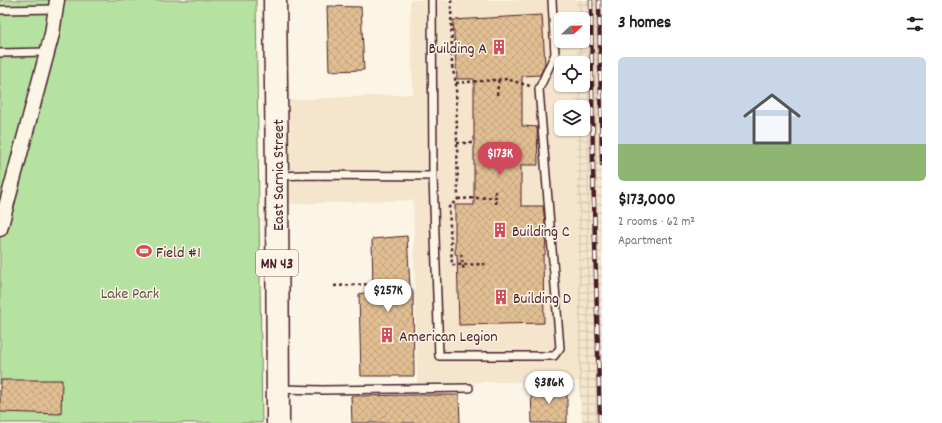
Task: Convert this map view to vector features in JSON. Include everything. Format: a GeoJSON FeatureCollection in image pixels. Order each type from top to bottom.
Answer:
{"type":"FeatureCollection","features":[{"type":"Feature","properties":{"kind":"main road","name":"East Sarnia Street"},"geometry":{"type":"LineString","coordinates":[[275,0],[278,176],[278,423]]}},
{"type":"Feature","properties":{"kind":"street"},"geometry":{"type":"LineString","coordinates":[[0,229],[52,34],[57,5]]}},
{"type":"Feature","properties":{"kind":"lane"},"geometry":{"type":"LineString","coordinates":[[432,0],[433,176],[439,356],[554,356],[560,348],[539,89],[555,54],[552,0]]}},
{"type":"Feature","properties":{"kind":"lane"},"geometry":{"type":"LineString","coordinates":[[0,10],[57,5]]}},
{"type":"Feature","properties":{"kind":"lane"},"geometry":{"type":"LineString","coordinates":[[0,53],[47,52]]}},
{"type":"Feature","properties":{"kind":"lane"},"geometry":{"type":"LineString","coordinates":[[278,176],[433,176]]}},
{"type":"Feature","properties":{"kind":"lane"},"geometry":{"type":"LineString","coordinates":[[278,389],[322,390],[469,388]]}},
{"type":"Feature","properties":{"kind":"path"},"geometry":{"type":"LineString","coordinates":[[451,0],[452,66],[456,82],[458,199]]}},
{"type":"Feature","properties":{"kind":"path"},"geometry":{"type":"LineString","coordinates":[[456,82],[498,78],[507,79],[539,89]]}},
{"type":"Feature","properties":{"kind":"path"},"geometry":{"type":"LineString","coordinates":[[497,95],[498,78]]}},
{"type":"Feature","properties":{"kind":"path"},"geometry":{"type":"LineString","coordinates":[[457,143],[474,143]]}},
{"type":"Feature","properties":{"kind":"path"},"geometry":{"type":"LineString","coordinates":[[495,190],[496,205]]}},
{"type":"Feature","properties":{"kind":"path"},"geometry":{"type":"LineString","coordinates":[[488,264],[452,265],[449,207],[458,199],[496,197]]}},
{"type":"Feature","properties":{"kind":"path"},"geometry":{"type":"LineString","coordinates":[[461,254],[464,271]]}},
{"type":"Feature","properties":{"kind":"path"},"geometry":{"type":"LineString","coordinates":[[334,286],[373,284]]}},
{"type":"Feature","properties":{"kind":"shaded area"},"geometry":{"type":"Polygon","coordinates":[[[410,0],[576,0],[576,12],[554,12],[554,48],[576,48],[575,56],[554,56],[554,92],[575,92],[575,100],[554,100],[554,136],[576,136],[579,381],[417,383],[413,200],[289,204],[287,100],[413,94],[410,0]]]}},
{"type":"Feature","properties":{"kind":"shaded area"},"geometry":{"type":"Polygon","coordinates":[[[576,0],[602,0],[602,423],[582,423],[579,381],[576,136],[590,136],[590,100],[575,100],[575,92],[590,92],[590,56],[575,56],[576,48],[590,48],[590,12],[576,12],[576,0]]]}},
{"type":"Feature","properties":{"kind":"green space","name":"Lake Park"},"geometry":{"type":"Polygon","coordinates":[[[0,0],[256,0],[262,423],[0,423],[0,0]]]}},
{"type":"Feature","properties":{"kind":"building"},"geometry":{"type":"Polygon","coordinates":[[[327,6],[361,7],[364,70],[329,71],[327,6]]]}},
{"type":"Feature","properties":{"kind":"building"},"geometry":{"type":"Polygon","coordinates":[[[542,15],[545,64],[540,75],[522,76],[522,126],[537,127],[538,165],[521,165],[521,206],[543,206],[546,231],[545,255],[543,255],[544,323],[459,325],[457,254],[455,254],[455,205],[474,205],[474,79],[457,79],[453,20],[542,15]]]}},
{"type":"Feature","properties":{"kind":"building","name":"American Legion"},"geometry":{"type":"Polygon","coordinates":[[[407,236],[410,287],[413,292],[414,376],[361,376],[359,294],[373,291],[372,239],[407,236]]]}},
{"type":"Feature","properties":{"kind":"building"},"geometry":{"type":"Polygon","coordinates":[[[1,380],[62,380],[61,414],[0,412],[1,380]]]}},
{"type":"Feature","properties":{"kind":"building"},"geometry":{"type":"Polygon","coordinates":[[[531,387],[567,387],[567,423],[532,423],[531,387]]]}},
{"type":"Feature","properties":{"kind":"building"},"geometry":{"type":"Polygon","coordinates":[[[459,395],[460,423],[352,423],[351,396],[459,395]]]}},
{"type":"Feature","properties":{"kind":"railway"},"geometry":{"type":"LineString","coordinates":[[591,0],[593,169],[600,423]]}},
{"type":"Feature","properties":{"kind":"railway"},"geometry":{"type":"LineString","coordinates":[[599,0],[602,164]]}},
{"type":"Feature","properties":{"kind":"place","name":"Building A"},"geometry":{"type":"Point","coordinates":[499,47]}},
{"type":"Feature","properties":{"kind":"place","name":"Building C"},"geometry":{"type":"Point","coordinates":[500,230]}},
{"type":"Feature","properties":{"kind":"place","name":"Field #1"},"geometry":{"type":"Point","coordinates":[144,251]}},
{"type":"Feature","properties":{"kind":"place","name":"Building D"},"geometry":{"type":"Point","coordinates":[501,297]}},
{"type":"Feature","properties":{"kind":"place","name":"American Legion"},"geometry":{"type":"Point","coordinates":[387,335]}}]}
